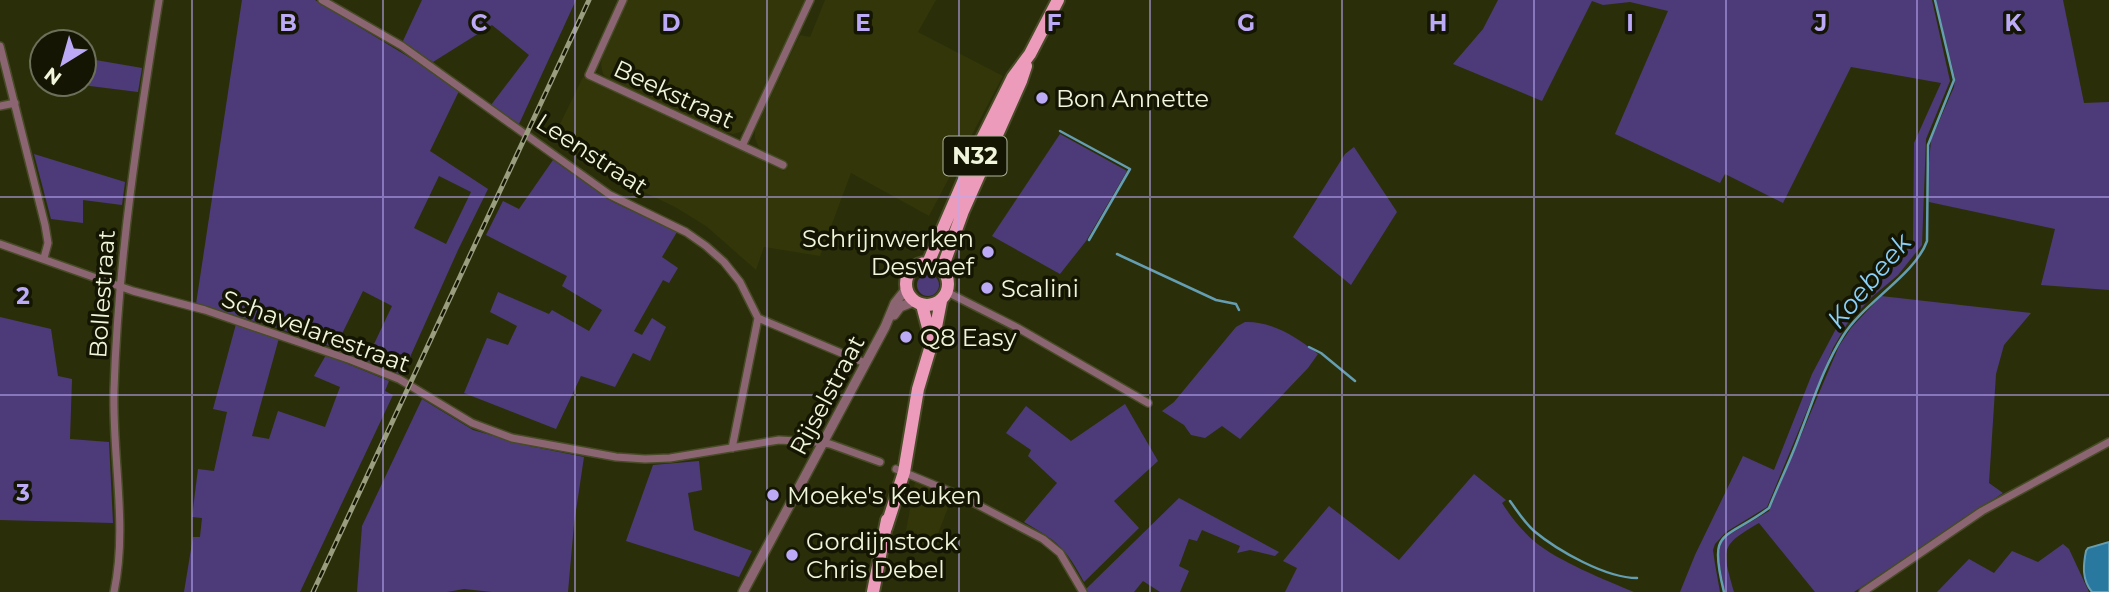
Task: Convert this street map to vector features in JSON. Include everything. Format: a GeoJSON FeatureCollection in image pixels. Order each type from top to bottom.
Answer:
{"type":"FeatureCollection","features":[{"type":"Feature","properties":{"kind":"main road","name":"N32"},"geometry":{"type":"LineString","coordinates":[[942,269],[963,211],[1021,81],[1030,54],[1058,0]]}},
{"type":"Feature","properties":{"kind":"main road","name":"N32"},"geometry":{"type":"LineString","coordinates":[[906,288],[906,281],[914,268],[928,263],[980,143],[1013,77],[1030,54]]}},
{"type":"Feature","properties":{"kind":"main road"},"geometry":{"type":"LineString","coordinates":[[873,592],[911,422],[948,280],[942,269],[928,263]]}},
{"type":"Feature","properties":{"kind":"main road"},"geometry":{"type":"LineString","coordinates":[[906,288],[918,303],[931,339]]}},
{"type":"Feature","properties":{"kind":"main road","name":"N32"},"geometry":{"type":"LineString","coordinates":[[918,303],[930,305],[944,296]]}},
{"type":"Feature","properties":{"kind":"street","name":"Bollestraat"},"geometry":{"type":"LineString","coordinates":[[114,592],[119,524],[114,393],[120,286],[132,166],[159,0]]}},
{"type":"Feature","properties":{"kind":"street","name":"Leenstraat"},"geometry":{"type":"LineString","coordinates":[[322,0],[402,46],[610,195],[685,232],[706,246],[724,262],[740,282],[758,318]]}},
{"type":"Feature","properties":{"kind":"street","name":"Beekstraat"},"geometry":{"type":"LineString","coordinates":[[623,0],[589,75],[783,165]]}},
{"type":"Feature","properties":{"kind":"street","name":"Beekstraat"},"geometry":{"type":"LineString","coordinates":[[742,146],[810,0]]}},
{"type":"Feature","properties":{"kind":"street"},"geometry":{"type":"LineString","coordinates":[[0,46],[48,243],[44,258]]}},
{"type":"Feature","properties":{"kind":"street"},"geometry":{"type":"LineString","coordinates":[[0,106],[15,103]]}},
{"type":"Feature","properties":{"kind":"street","name":"Schavelarestraat"},"geometry":{"type":"LineString","coordinates":[[0,244],[120,286],[205,310],[351,360],[399,379],[472,423],[512,438],[616,457],[645,459],[779,440],[824,442],[880,462]]}},
{"type":"Feature","properties":{"kind":"street","name":"Rijselstraat"},"geometry":{"type":"LineString","coordinates":[[743,592],[885,327],[895,303],[906,288]]}},
{"type":"Feature","properties":{"kind":"street"},"geometry":{"type":"LineString","coordinates":[[944,296],[1018,328],[1148,403]]}},
{"type":"Feature","properties":{"kind":"street","name":"Rijselstraat"},"geometry":{"type":"LineString","coordinates":[[885,327],[900,307],[918,303]]}},
{"type":"Feature","properties":{"kind":"street"},"geometry":{"type":"LineString","coordinates":[[732,448],[758,318],[865,363]]}},
{"type":"Feature","properties":{"kind":"street"},"geometry":{"type":"LineString","coordinates":[[1863,592],[1982,511],[2109,442]]}},
{"type":"Feature","properties":{"kind":"street"},"geometry":{"type":"LineString","coordinates":[[900,470],[961,496],[1043,539],[1060,553],[1083,592]]}},
{"type":"Feature","properties":{"kind":"shaded area"},"geometry":{"type":"Polygon","coordinates":[[[242,0],[315,0],[430,70],[459,91],[430,151],[488,189],[402,375],[366,361],[392,306],[363,291],[335,348],[196,304],[242,0]],[[439,176],[414,228],[446,244],[471,192],[439,176]]]}},
{"type":"Feature","properties":{"kind":"shaded area"},"geometry":{"type":"Polygon","coordinates":[[[422,0],[576,0],[519,124],[491,105],[529,55],[492,25],[433,62],[402,43],[422,0]]]}},
{"type":"Feature","properties":{"kind":"shaded area"},"geometry":{"type":"Polygon","coordinates":[[[627,0],[805,0],[746,127],[733,134],[725,133],[609,80],[603,74],[602,56],[627,0]]]}},
{"type":"Feature","properties":{"kind":"shaded area"},"geometry":{"type":"Polygon","coordinates":[[[825,0],[936,0],[918,32],[1003,76],[929,216],[851,173],[820,256],[764,247],[756,270],[706,226],[675,207],[621,181],[554,136],[583,77],[784,171],[788,163],[764,152],[758,146],[755,130],[800,35],[810,37],[825,0]]]}},
{"type":"Feature","properties":{"kind":"shaded area"},"geometry":{"type":"Polygon","coordinates":[[[1498,0],[1932,0],[1950,81],[1926,139],[1922,245],[1898,275],[1872,297],[1847,324],[1833,348],[1767,507],[1726,532],[1715,544],[1713,550],[1720,592],[1680,592],[1743,456],[1774,470],[1812,374],[1839,323],[1913,242],[1914,143],[1941,83],[1851,67],[1783,203],[1725,174],[1720,183],[1615,134],[1668,11],[1630,2],[1603,5],[1592,1],[1542,101],[1453,64],[1483,29],[1498,0]]]}},
{"type":"Feature","properties":{"kind":"shaded area"},"geometry":{"type":"Polygon","coordinates":[[[1936,0],[2063,0],[2084,103],[2109,102],[2109,290],[2041,285],[2055,229],[1929,202],[1931,140],[1954,87],[1955,78],[1936,0]]]}},
{"type":"Feature","properties":{"kind":"shaded area"},"geometry":{"type":"Polygon","coordinates":[[[98,60],[142,68],[138,92],[98,87],[98,60]]]}},
{"type":"Feature","properties":{"kind":"shaded area"},"geometry":{"type":"Polygon","coordinates":[[[1060,134],[1127,171],[1086,241],[1060,274],[992,236],[1060,134]]]}},
{"type":"Feature","properties":{"kind":"shaded area"},"geometry":{"type":"Polygon","coordinates":[[[1354,147],[1397,212],[1351,285],[1293,237],[1345,154],[1354,147]]]}},
{"type":"Feature","properties":{"kind":"shaded area"},"geometry":{"type":"Polygon","coordinates":[[[34,154],[125,182],[122,205],[83,200],[83,223],[51,219],[34,154]]]}},
{"type":"Feature","properties":{"kind":"shaded area"},"geometry":{"type":"Polygon","coordinates":[[[553,160],[613,202],[677,232],[662,257],[678,268],[669,283],[663,280],[634,331],[642,335],[652,318],[666,327],[650,361],[633,353],[615,387],[581,376],[556,429],[464,393],[487,338],[508,345],[517,326],[490,312],[498,292],[549,314],[552,310],[589,331],[602,310],[562,286],[567,276],[486,235],[503,201],[519,209],[553,160]]]}},
{"type":"Feature","properties":{"kind":"shaded area"},"geometry":{"type":"Polygon","coordinates":[[[928,274],[936,277],[939,285],[936,293],[928,296],[920,293],[917,285],[920,277],[928,274]]]}},
{"type":"Feature","properties":{"kind":"shaded area"},"geometry":{"type":"Polygon","coordinates":[[[1881,296],[2031,313],[2004,345],[1996,374],[1989,483],[2003,493],[1854,592],[1815,592],[1759,523],[1737,537],[1727,550],[1727,566],[1734,592],[1725,592],[1718,556],[1722,539],[1769,511],[1839,346],[1851,328],[1881,296]]]}},
{"type":"Feature","properties":{"kind":"shaded area"},"geometry":{"type":"Polygon","coordinates":[[[0,317],[51,329],[58,376],[72,379],[70,439],[109,442],[113,523],[0,520],[0,317]]]}},
{"type":"Feature","properties":{"kind":"shaded area"},"geometry":{"type":"Polygon","coordinates":[[[1245,322],[1275,327],[1318,354],[1240,439],[1222,426],[1205,438],[1191,435],[1184,425],[1162,411],[1174,402],[1236,327],[1245,322]]]}},
{"type":"Feature","properties":{"kind":"shaded area"},"geometry":{"type":"Polygon","coordinates":[[[236,324],[279,338],[252,436],[269,439],[278,411],[325,427],[340,387],[314,376],[326,355],[389,381],[385,391],[393,395],[300,592],[184,592],[193,537],[200,537],[202,518],[192,517],[198,469],[214,471],[227,412],[213,409],[236,324]]]}},
{"type":"Feature","properties":{"kind":"shaded area"},"geometry":{"type":"Polygon","coordinates":[[[422,399],[473,430],[529,446],[584,457],[568,592],[492,592],[464,589],[447,592],[357,592],[362,526],[422,399]]]}},
{"type":"Feature","properties":{"kind":"shaded area"},"geometry":{"type":"Polygon","coordinates":[[[1125,404],[1158,461],[1114,501],[1139,528],[1084,582],[1060,546],[1024,522],[1057,483],[1028,456],[1031,450],[1006,433],[1026,406],[1071,441],[1125,404]]]}},
{"type":"Feature","properties":{"kind":"shaded area"},"geometry":{"type":"Polygon","coordinates":[[[699,461],[702,490],[688,493],[694,530],[752,551],[739,577],[626,541],[653,465],[699,461]]]}},
{"type":"Feature","properties":{"kind":"shaded area"},"geometry":{"type":"Polygon","coordinates":[[[1474,474],[1506,500],[1502,503],[1505,508],[1535,542],[1569,563],[1634,592],[1285,592],[1297,568],[1283,561],[1329,506],[1399,560],[1474,474]]]}},
{"type":"Feature","properties":{"kind":"shaded area"},"geometry":{"type":"Polygon","coordinates":[[[915,482],[952,497],[933,547],[905,536],[915,482]]]}},
{"type":"Feature","properties":{"kind":"shaded area"},"geometry":{"type":"Polygon","coordinates":[[[1179,498],[1279,552],[1275,556],[1250,550],[1237,553],[1240,546],[1202,530],[1197,541],[1189,539],[1179,566],[1189,571],[1180,592],[1160,592],[1143,581],[1134,592],[1087,592],[1086,589],[1179,498]]]}},
{"type":"Feature","properties":{"kind":"shaded area"},"geometry":{"type":"Polygon","coordinates":[[[2063,544],[2069,549],[2089,592],[1937,592],[1969,559],[1994,573],[2012,551],[2038,562],[2063,544]]]}},
{"type":"Feature","properties":{"kind":"water"},"geometry":{"type":"Polygon","coordinates":[[[2109,542],[2109,592],[2092,592],[2084,573],[2086,551],[2109,542]]]}},
{"type":"Feature","properties":{"kind":"waterway","name":"Koebeek"},"geometry":{"type":"LineString","coordinates":[[1724,592],[1718,556],[1723,538],[1769,508],[1836,347],[1863,312],[1912,266],[1927,241],[1928,145],[1954,80],[1935,0]]}},
{"type":"Feature","properties":{"kind":"waterway"},"geometry":{"type":"LineString","coordinates":[[1060,131],[1130,169],[1089,240]]}},
{"type":"Feature","properties":{"kind":"waterway"},"geometry":{"type":"LineString","coordinates":[[1117,254],[1216,300],[1236,304],[1239,310]]}},
{"type":"Feature","properties":{"kind":"waterway"},"geometry":{"type":"LineString","coordinates":[[1309,347],[1321,353],[1355,381]]}},
{"type":"Feature","properties":{"kind":"waterway"},"geometry":{"type":"LineString","coordinates":[[1510,501],[1530,528],[1556,547],[1597,568],[1637,578]]}},
{"type":"Feature","properties":{"kind":"railway"},"geometry":{"type":"LineString","coordinates":[[313,592],[589,0]]}},
{"type":"Feature","properties":{"kind":"place","name":"Bon Annette"},"geometry":{"type":"Point","coordinates":[1042,98]}},
{"type":"Feature","properties":{"kind":"place","name":"Schrijnwerken Deswaef"},"geometry":{"type":"Point","coordinates":[988,252]}},
{"type":"Feature","properties":{"kind":"place","name":"Scalini"},"geometry":{"type":"Point","coordinates":[987,288]}},
{"type":"Feature","properties":{"kind":"place","name":"Q8 Easy"},"geometry":{"type":"Point","coordinates":[906,337]}},
{"type":"Feature","properties":{"kind":"place","name":"Moeke's Keuken"},"geometry":{"type":"Point","coordinates":[773,495]}},
{"type":"Feature","properties":{"kind":"place","name":"Gordijnstock Chris Debel"},"geometry":{"type":"Point","coordinates":[792,555]}}]}
